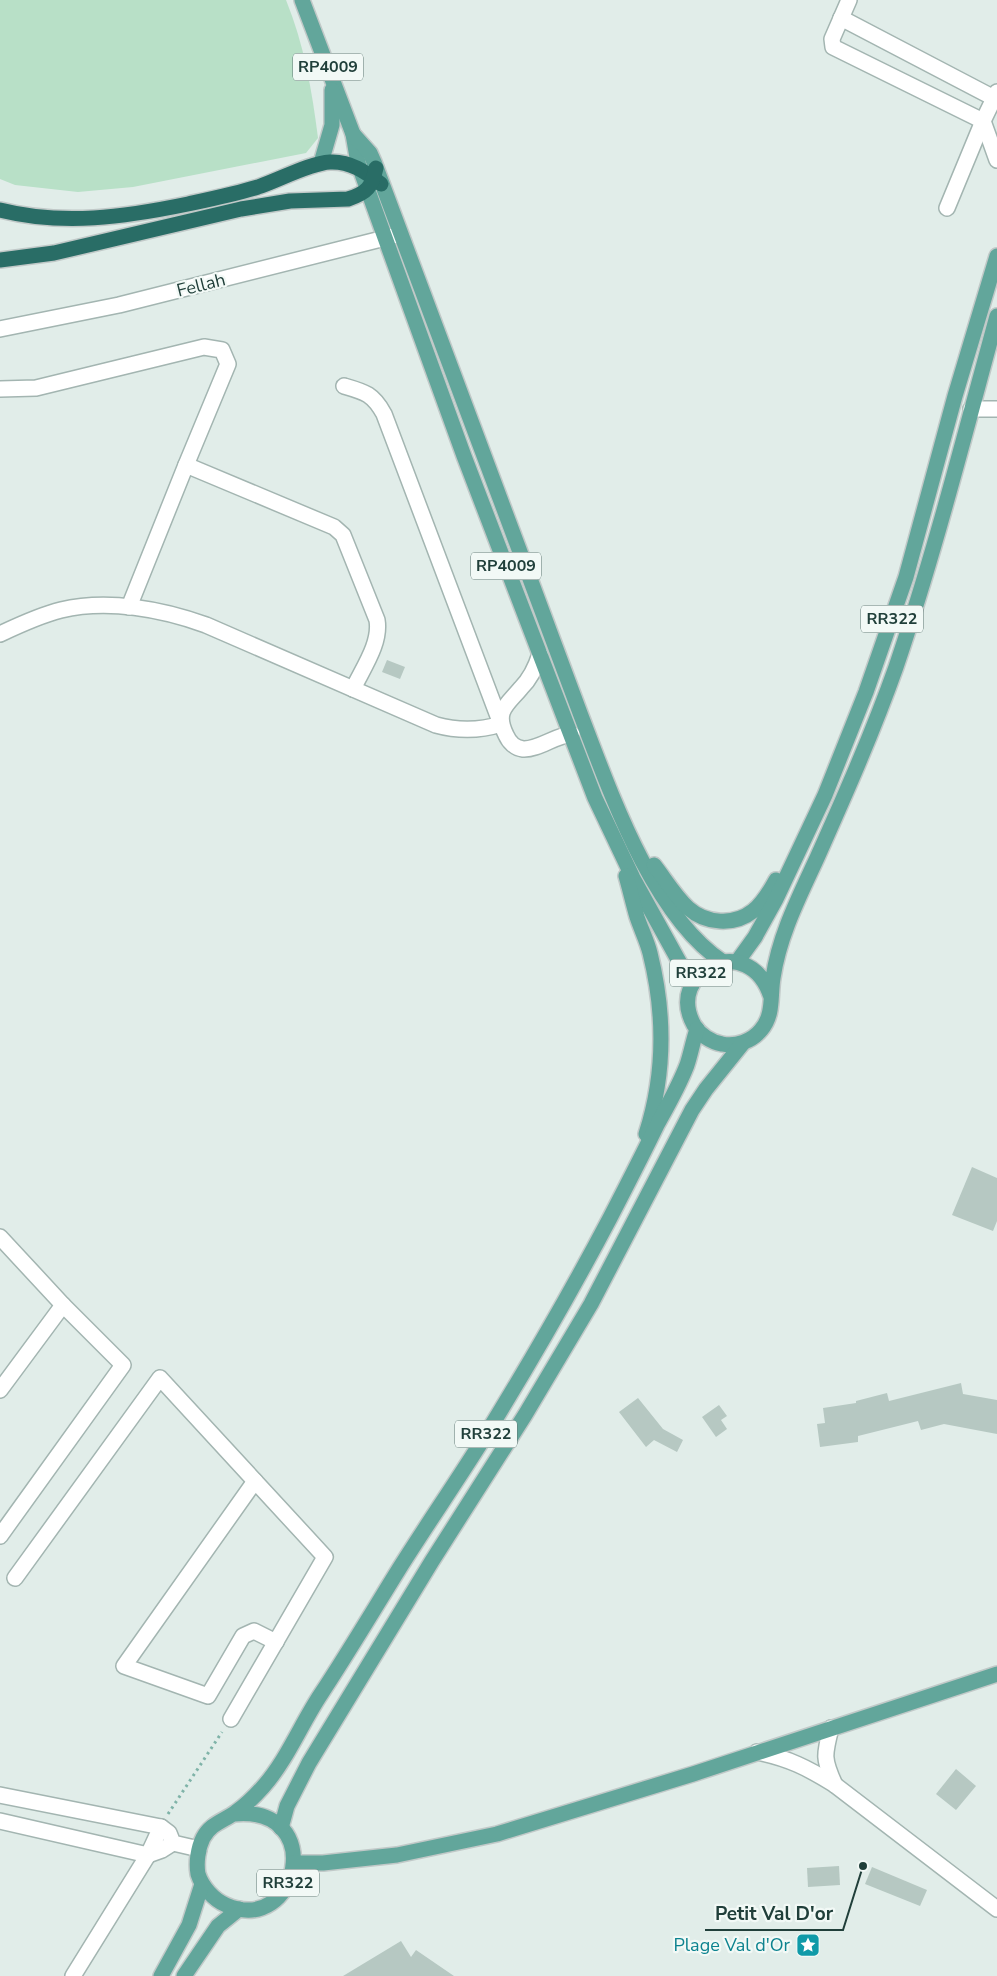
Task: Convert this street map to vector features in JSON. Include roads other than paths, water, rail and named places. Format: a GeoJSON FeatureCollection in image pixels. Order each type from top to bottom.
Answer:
{"type":"FeatureCollection","features":[{"type":"Feature","properties":{"kind":"highway"},"geometry":{"type":"LineString","coordinates":[[0,210],[35,217],[58,219],[124,217],[231,195],[283,179],[321,163],[341,163],[360,169],[375,180],[357,196],[338,199],[290,201],[241,209],[54,253],[0,260]]}},
{"type":"Feature","properties":{"kind":"main road","name":"RP4009"},"geometry":{"type":"LineString","coordinates":[[302,0],[353,134],[360,169]]}},
{"type":"Feature","properties":{"kind":"main road"},"geometry":{"type":"LineString","coordinates":[[321,163],[332,125],[332,86],[327,67]]}},
{"type":"Feature","properties":{"kind":"main road","name":"RP4009"},"geometry":{"type":"LineString","coordinates":[[353,134],[370,153],[375,180],[375,210],[385,239],[464,456],[595,798],[622,855],[692,986]]}},
{"type":"Feature","properties":{"kind":"main road","name":"RP4009"},"geometry":{"type":"LineString","coordinates":[[375,180],[401,234],[594,749],[620,813],[657,886],[678,919],[709,952],[730,962]]}},
{"type":"Feature","properties":{"kind":"main road"},"geometry":{"type":"LineString","coordinates":[[338,199],[375,210]]}},
{"type":"Feature","properties":{"kind":"main road","name":"RR322"},"geometry":{"type":"LineString","coordinates":[[730,962],[768,916],[839,761],[863,701],[906,578],[957,388],[997,256]]}},
{"type":"Feature","properties":{"kind":"main road","name":"RR322"},"geometry":{"type":"LineString","coordinates":[[281,1828],[287,1806],[309,1763],[432,1560],[526,1415],[591,1304],[692,1110],[706,1089],[743,1043],[759,1033],[769,1017],[776,960],[785,931],[863,754],[895,668],[972,409],[997,316]]}},
{"type":"Feature","properties":{"kind":"main road"},"geometry":{"type":"LineString","coordinates":[[635,844],[688,908],[700,916],[713,921],[727,921],[741,918],[753,911],[762,901],[807,833]]}},
{"type":"Feature","properties":{"kind":"main road"},"geometry":{"type":"LineString","coordinates":[[622,855],[630,894],[649,951],[658,988],[661,1026],[660,1064],[654,1102],[635,1170]]}},
{"type":"Feature","properties":{"kind":"main road","name":"RR322"},"geometry":{"type":"LineString","coordinates":[[234,1814],[247,1812],[260,1814],[271,1820],[289,1838],[293,1850],[294,1863],[288,1885],[272,1902],[250,1909],[238,1909],[218,1901],[202,1884],[198,1874],[197,1861],[202,1839],[212,1826],[234,1814],[263,1787],[278,1767],[319,1697],[481,1441],[570,1293],[681,1078],[697,1029],[691,1019],[688,1008],[688,996],[697,977],[713,965],[730,962],[749,966],[760,974],[767,985],[771,997]]}},
{"type":"Feature","properties":{"kind":"main road"},"geometry":{"type":"LineString","coordinates":[[697,1029],[708,1039],[722,1044],[743,1043]]}},
{"type":"Feature","properties":{"kind":"main road"},"geometry":{"type":"LineString","coordinates":[[294,1863],[323,1863],[397,1855],[497,1834],[694,1774],[997,1674]]}},
{"type":"Feature","properties":{"kind":"main road","name":"RR322"},"geometry":{"type":"LineString","coordinates":[[161,1976],[189,1925],[202,1884]]}},
{"type":"Feature","properties":{"kind":"main road","name":"RR322"},"geometry":{"type":"LineString","coordinates":[[184,1976],[218,1926],[238,1909]]}},
{"type":"Feature","properties":{"kind":"street"},"geometry":{"type":"LineString","coordinates":[[849,0],[831,43],[836,50],[983,122],[997,160]]}},
{"type":"Feature","properties":{"kind":"street"},"geometry":{"type":"LineString","coordinates":[[841,18],[996,96],[947,208]]}},
{"type":"Feature","properties":{"kind":"street","name":"Fellah"},"geometry":{"type":"LineString","coordinates":[[0,329],[120,305],[401,234]]}},
{"type":"Feature","properties":{"kind":"street"},"geometry":{"type":"LineString","coordinates":[[0,389],[36,388],[204,347],[222,350],[228,364],[129,607]]}},
{"type":"Feature","properties":{"kind":"street"},"geometry":{"type":"LineString","coordinates":[[344,386],[366,392],[377,401],[384,414],[501,724],[511,742],[523,749],[572,734]]}},
{"type":"Feature","properties":{"kind":"street"},"geometry":{"type":"LineString","coordinates":[[972,409],[997,409]]}},
{"type":"Feature","properties":{"kind":"street"},"geometry":{"type":"LineString","coordinates":[[186,465],[339,530],[378,620],[379,628],[377,639],[354,689]]}},
{"type":"Feature","properties":{"kind":"street"},"geometry":{"type":"LineString","coordinates":[[0,634],[62,610],[106,606],[129,607],[170,614],[206,625],[448,729],[474,730],[501,724]]}},
{"type":"Feature","properties":{"kind":"street"},"geometry":{"type":"LineString","coordinates":[[501,724],[502,710],[529,678],[540,654]]}},
{"type":"Feature","properties":{"kind":"street"},"geometry":{"type":"LineString","coordinates":[[0,1238],[63,1305],[123,1364],[0,1536]]}},
{"type":"Feature","properties":{"kind":"street"},"geometry":{"type":"LineString","coordinates":[[0,1390],[63,1305]]}},
{"type":"Feature","properties":{"kind":"street"},"geometry":{"type":"LineString","coordinates":[[15,1578],[160,1378],[325,1557],[231,1719]]}},
{"type":"Feature","properties":{"kind":"street"},"geometry":{"type":"LineString","coordinates":[[255,1481],[124,1666],[208,1696],[243,1636],[254,1631],[276,1642]]}},
{"type":"Feature","properties":{"kind":"street"},"geometry":{"type":"LineString","coordinates":[[831,1728],[825,1749],[825,1764],[835,1785]]}},
{"type":"Feature","properties":{"kind":"street"},"geometry":{"type":"LineString","coordinates":[[757,1752],[783,1757],[810,1769],[835,1785],[997,1909]]}},
{"type":"Feature","properties":{"kind":"street"},"geometry":{"type":"LineString","coordinates":[[0,1795],[161,1826],[169,1833],[173,1842]]}},
{"type":"Feature","properties":{"kind":"street"},"geometry":{"type":"LineString","coordinates":[[0,1821],[148,1855],[162,1850],[173,1842]]}},
{"type":"Feature","properties":{"kind":"street"},"geometry":{"type":"LineString","coordinates":[[73,1976],[148,1855],[161,1826]]}},
{"type":"Feature","properties":{"kind":"street"},"geometry":{"type":"LineString","coordinates":[[173,1842],[199,1849]]}},
{"type":"Feature","properties":{"kind":"place","name":"Petit Val D'or"},"geometry":{"type":"Point","coordinates":[863,1866]}},
{"type":"Feature","properties":{"kind":"place","name":"Plage Val d'Or"},"geometry":{"type":"Point","coordinates":[808,1945]}}]}
